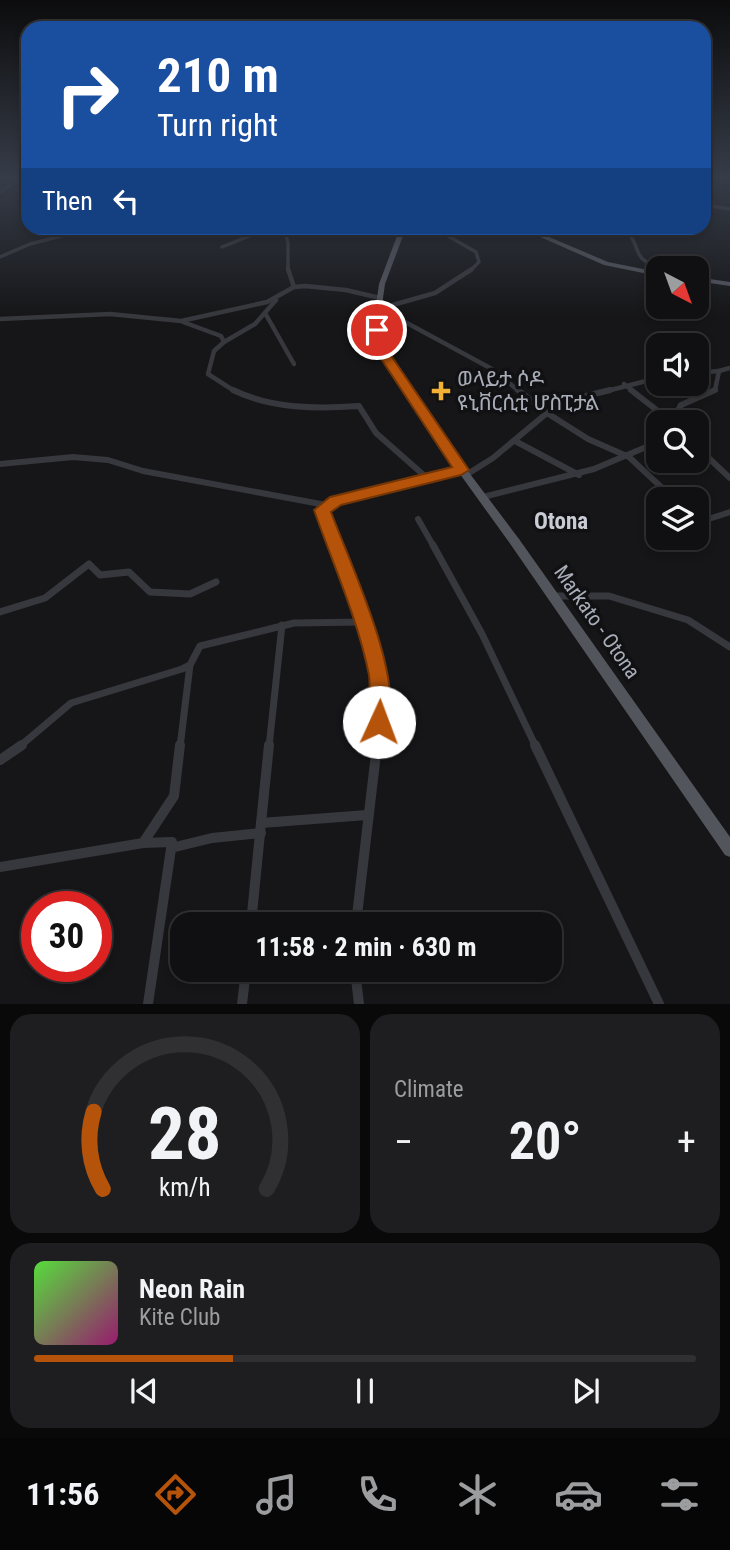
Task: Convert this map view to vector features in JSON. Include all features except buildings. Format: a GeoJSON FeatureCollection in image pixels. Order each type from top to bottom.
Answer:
{"type":"FeatureCollection","features":[{"type":"Feature","properties":{"kind":"main road","name":"Markato - Otona"},"geometry":{"type":"LineString","coordinates":[[401,235],[381,304],[378,338],[386,357],[730,850]]}},
{"type":"Feature","properties":{"kind":"main road"},"geometry":{"type":"LineString","coordinates":[[540,235],[606,264],[646,272]]}},
{"type":"Feature","properties":{"kind":"main road"},"geometry":{"type":"LineString","coordinates":[[709,281],[730,284]]}},
{"type":"Feature","properties":{"kind":"street"},"geometry":{"type":"LineString","coordinates":[[0,257],[30,244],[65,235]]}},
{"type":"Feature","properties":{"kind":"street"},"geometry":{"type":"LineString","coordinates":[[222,247],[252,235]]}},
{"type":"Feature","properties":{"kind":"street"},"geometry":{"type":"LineString","coordinates":[[288,235],[288,275],[294,287]]}},
{"type":"Feature","properties":{"kind":"street"},"geometry":{"type":"LineString","coordinates":[[381,304],[445,288],[463,278],[479,262],[477,252],[447,235]]}},
{"type":"Feature","properties":{"kind":"street"},"geometry":{"type":"LineString","coordinates":[[630,235],[636,254],[646,262]]}},
{"type":"Feature","properties":{"kind":"street"},"geometry":{"type":"LineString","coordinates":[[428,478],[376,433],[359,406],[293,408],[219,384],[208,374],[214,351],[255,324],[277,298],[294,287],[325,287],[381,304],[492,369],[547,413],[588,439],[629,457],[661,487]]}},
{"type":"Feature","properties":{"kind":"street"},"geometry":{"type":"LineString","coordinates":[[181,321],[277,298]]}},
{"type":"Feature","properties":{"kind":"street"},"geometry":{"type":"LineString","coordinates":[[265,313],[294,363]]}},
{"type":"Feature","properties":{"kind":"street"},"geometry":{"type":"LineString","coordinates":[[0,319],[19,316],[74,318],[110,314],[181,321],[221,336],[224,342]]}},
{"type":"Feature","properties":{"kind":"street"},"geometry":{"type":"LineString","coordinates":[[709,372],[730,368]]}},
{"type":"Feature","properties":{"kind":"street"},"geometry":{"type":"LineString","coordinates":[[678,410],[681,405],[715,390],[719,371]]}},
{"type":"Feature","properties":{"kind":"street"},"geometry":{"type":"LineString","coordinates":[[0,464],[73,457],[108,460],[143,471],[326,505],[428,478],[464,472],[515,441],[547,413],[566,401],[646,380]]}},
{"type":"Feature","properties":{"kind":"street"},"geometry":{"type":"LineString","coordinates":[[624,384],[657,410]]}},
{"type":"Feature","properties":{"kind":"street"},"geometry":{"type":"LineString","coordinates":[[515,441],[579,475]]}},
{"type":"Feature","properties":{"kind":"street"},"geometry":{"type":"LineString","coordinates":[[483,497],[579,475],[646,448]]}},
{"type":"Feature","properties":{"kind":"street"},"geometry":{"type":"LineString","coordinates":[[709,458],[730,478]]}},
{"type":"Feature","properties":{"kind":"street"},"geometry":{"type":"LineString","coordinates":[[326,505],[322,510],[324,517],[363,622],[380,678],[377,750],[357,912]]}},
{"type":"Feature","properties":{"kind":"street"},"geometry":{"type":"LineString","coordinates":[[709,519],[730,512]]}},
{"type":"Feature","properties":{"kind":"street"},"geometry":{"type":"LineString","coordinates":[[418,519],[482,634],[659,1004]]}},
{"type":"Feature","properties":{"kind":"street"},"geometry":{"type":"LineString","coordinates":[[0,612],[45,598],[89,564],[100,575],[129,572],[150,592],[190,594],[216,582]]}},
{"type":"Feature","properties":{"kind":"street"},"geometry":{"type":"LineString","coordinates":[[553,596],[609,596],[688,620],[730,647]]}},
{"type":"Feature","properties":{"kind":"street"},"geometry":{"type":"LineString","coordinates":[[143,843],[174,796],[190,665],[200,646],[282,625],[363,622]]}},
{"type":"Feature","properties":{"kind":"street"},"geometry":{"type":"LineString","coordinates":[[252,912],[282,625]]}},
{"type":"Feature","properties":{"kind":"street"},"geometry":{"type":"LineString","coordinates":[[0,760],[31,739],[71,704],[190,665]]}},
{"type":"Feature","properties":{"kind":"street"},"geometry":{"type":"LineString","coordinates":[[171,848],[261,828],[367,815]]}},
{"type":"Feature","properties":{"kind":"street"},"geometry":{"type":"LineString","coordinates":[[0,867],[143,843],[172,842],[148,1004]]}},
{"type":"Feature","properties":{"kind":"street"},"geometry":{"type":"LineString","coordinates":[[243,1004],[245,982]]}},
{"type":"Feature","properties":{"kind":"street"},"geometry":{"type":"LineString","coordinates":[[356,982],[359,1004]]}},
{"type":"Feature","properties":{"kind":"place","name":"ወላይታ ሶዶ ዩኒቨርሲቲ ሆስፒታል"},"geometry":{"type":"Point","coordinates":[441,391]}},
{"type":"Feature","properties":{"kind":"district","name":"Otona"},"geometry":{"type":"Point","coordinates":[561,521]}},
{"type":"Feature","properties":{"kind":"route"},"geometry":{"type":"LineString","coordinates":[[377,330],[386,357],[461,470],[335,501],[322,510],[363,622],[380,678],[379,722]]}}]}
